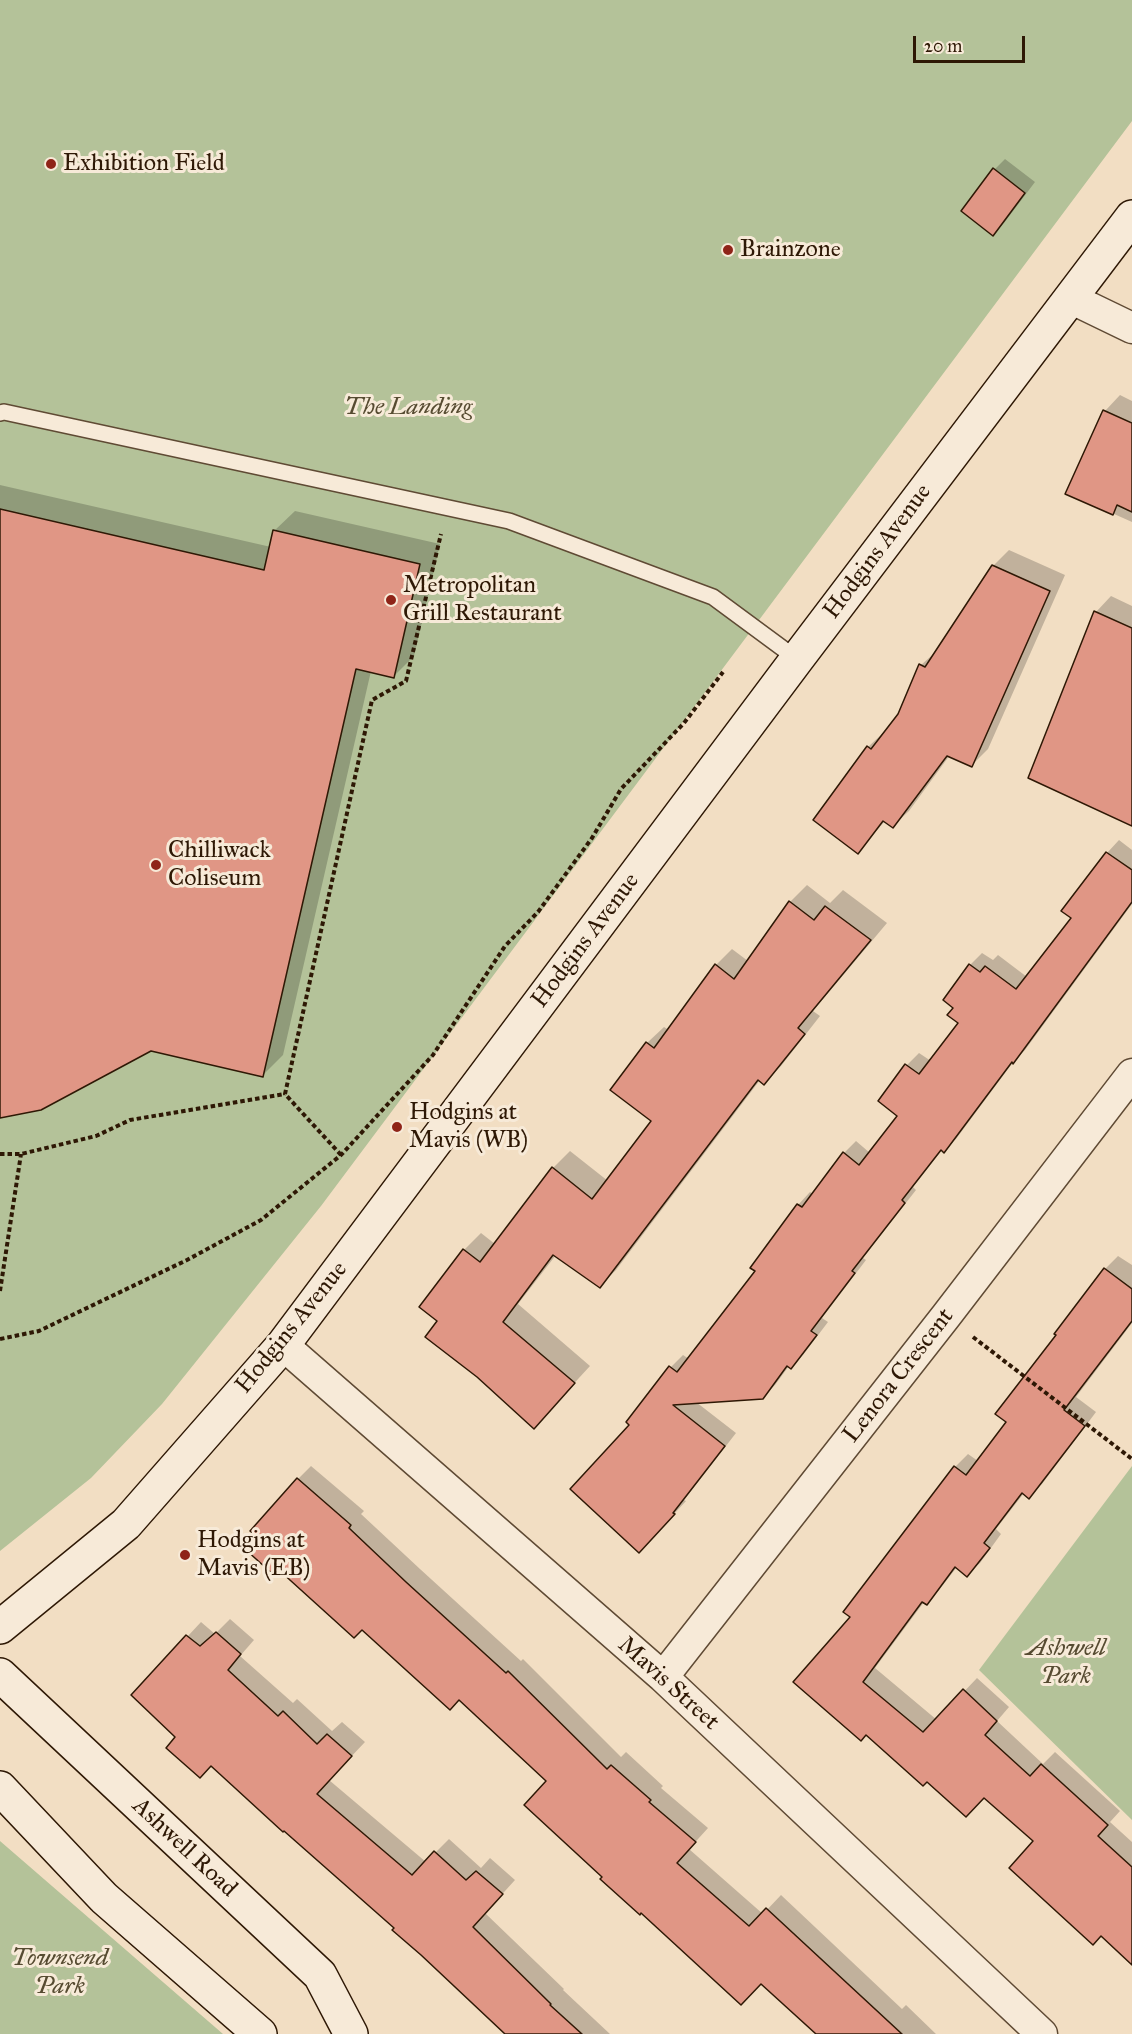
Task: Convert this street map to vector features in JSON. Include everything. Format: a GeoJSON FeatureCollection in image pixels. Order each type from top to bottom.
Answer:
{"type":"FeatureCollection","features":[{"type":"Feature","properties":{"kind":"street","name":"Hodgins Avenue"},"geometry":{"type":"LineString","coordinates":[[0,1627],[126,1524],[283,1345],[797,659],[1132,217]]}},
{"type":"Feature","properties":{"kind":"street"},"geometry":{"type":"LineString","coordinates":[[1070,298],[1132,328]]}},
{"type":"Feature","properties":{"kind":"street","name":"Lenora Crescent"},"geometry":{"type":"LineString","coordinates":[[663,1677],[1132,1074]]}},
{"type":"Feature","properties":{"kind":"street","name":"Mavis Street"},"geometry":{"type":"LineString","coordinates":[[283,1345],[663,1677],[1042,2034]]}},
{"type":"Feature","properties":{"kind":"street","name":"Ashwell Road"},"geometry":{"type":"LineString","coordinates":[[0,1675],[320,1975],[351,2034]]}},
{"type":"Feature","properties":{"kind":"street"},"geometry":{"type":"LineString","coordinates":[[0,1788],[104,1898],[260,2034]]}},
{"type":"Feature","properties":{"kind":"lane"},"geometry":{"type":"LineString","coordinates":[[0,413],[4,412],[509,521],[713,597],[797,659]]}},
{"type":"Feature","properties":{"kind":"path"},"geometry":{"type":"LineString","coordinates":[[285,1094],[372,700],[406,681],[448,508]]}},
{"type":"Feature","properties":{"kind":"path"},"geometry":{"type":"LineString","coordinates":[[0,1340],[39,1331],[187,1260],[261,1220],[341,1155],[433,1055],[505,946],[538,912],[592,838],[621,789],[684,723],[723,672]]}},
{"type":"Feature","properties":{"kind":"path"},"geometry":{"type":"LineString","coordinates":[[0,1154],[21,1154],[96,1136],[130,1120],[285,1094]]}},
{"type":"Feature","properties":{"kind":"path"},"geometry":{"type":"LineString","coordinates":[[285,1094],[341,1155]]}},
{"type":"Feature","properties":{"kind":"path"},"geometry":{"type":"LineString","coordinates":[[0,1291],[21,1154]]}},
{"type":"Feature","properties":{"kind":"path"},"geometry":{"type":"LineString","coordinates":[[946,1316],[1132,1459]]}},
{"type":"Feature","properties":{"kind":"green space","name":"The Landing"},"geometry":{"type":"Polygon","coordinates":[[[0,0],[1132,0],[1132,121],[321,1206],[162,1404],[91,1478],[0,1551],[0,0]]]}},
{"type":"Feature","properties":{"kind":"green space","name":"Ashwell Park"},"geometry":{"type":"Polygon","coordinates":[[[1132,1466],[1132,1820],[979,1670],[1132,1466]]]}},
{"type":"Feature","properties":{"kind":"green space","name":"Townsend Park"},"geometry":{"type":"Polygon","coordinates":[[[0,1841],[223,2034],[0,2034],[0,1841]]]}},
{"type":"Feature","properties":{"kind":"building"},"geometry":{"type":"Polygon","coordinates":[[[993,168],[1025,193],[993,236],[961,211],[993,168]]]}},
{"type":"Feature","properties":{"kind":"building"},"geometry":{"type":"Polygon","coordinates":[[[1103,410],[1132,423],[1132,512],[1117,505],[1113,515],[1065,494],[1103,410]]]}},
{"type":"Feature","properties":{"kind":"building","name":"Chilliwack Coliseum"},"geometry":{"type":"Polygon","coordinates":[[[0,509],[264,570],[273,530],[420,564],[394,678],[356,669],[263,1077],[151,1051],[41,1110],[0,1118],[0,509]]]}},
{"type":"Feature","properties":{"kind":"building"},"geometry":{"type":"Polygon","coordinates":[[[992,565],[1050,591],[972,767],[947,756],[893,828],[883,821],[858,854],[813,820],[867,746],[871,749],[898,714],[919,664],[925,667],[992,565]]]}},
{"type":"Feature","properties":{"kind":"building"},"geometry":{"type":"Polygon","coordinates":[[[1094,611],[1132,628],[1132,826],[1028,778],[1094,611]]]}},
{"type":"Feature","properties":{"kind":"building"},"geometry":{"type":"Polygon","coordinates":[[[1106,852],[1132,870],[1132,902],[1013,1064],[1012,1062],[944,1153],[941,1150],[902,1200],[905,1203],[852,1271],[855,1273],[811,1331],[817,1335],[791,1369],[787,1366],[763,1399],[673,1405],[725,1446],[673,1513],[675,1514],[639,1553],[570,1489],[629,1425],[626,1422],[669,1366],[677,1372],[755,1271],[750,1268],[797,1204],[802,1207],[843,1152],[859,1165],[897,1116],[878,1101],[905,1064],[919,1074],[958,1023],[947,1015],[953,1008],[943,1000],[969,964],[980,972],[985,966],[1016,989],[1071,918],[1061,911],[1106,852]]]}},
{"type":"Feature","properties":{"kind":"building"},"geometry":{"type":"Polygon","coordinates":[[[789,901],[814,920],[825,906],[871,940],[798,1028],[805,1034],[764,1085],[758,1080],[600,1288],[553,1255],[503,1322],[575,1383],[534,1429],[477,1377],[425,1337],[437,1321],[419,1307],[463,1249],[480,1262],[552,1167],[592,1199],[651,1121],[610,1090],[646,1042],[654,1048],[715,964],[734,979],[789,901]]]}},
{"type":"Feature","properties":{"kind":"building"},"geometry":{"type":"Polygon","coordinates":[[[1104,1268],[1132,1289],[1132,1321],[1064,1410],[1085,1426],[1029,1499],[1022,1493],[984,1543],[990,1548],[967,1577],[955,1567],[927,1605],[922,1602],[863,1682],[923,1732],[963,1689],[997,1721],[985,1735],[1030,1776],[1041,1764],[1108,1825],[1098,1836],[1132,1867],[1132,1965],[1101,1936],[1093,1945],[1009,1868],[1033,1841],[984,1798],[966,1817],[927,1782],[923,1786],[866,1735],[861,1741],[793,1682],[850,1617],[843,1612],[954,1466],[966,1475],[1006,1422],[995,1414],[1104,1268]]]}},
{"type":"Feature","properties":{"kind":"building"},"geometry":{"type":"Polygon","coordinates":[[[297,1478],[351,1525],[349,1528],[406,1582],[506,1673],[508,1671],[607,1769],[611,1765],[651,1800],[649,1802],[696,1842],[677,1863],[749,1926],[766,1908],[902,2034],[816,2034],[761,1984],[741,2005],[641,1913],[640,1915],[600,1879],[602,1877],[524,1805],[546,1781],[459,1700],[450,1710],[362,1630],[354,1638],[280,1571],[275,1576],[246,1550],[257,1537],[250,1531],[297,1478]]]}},
{"type":"Feature","properties":{"kind":"building"},"geometry":{"type":"Polygon","coordinates":[[[216,1632],[241,1654],[228,1670],[278,1716],[283,1711],[317,1744],[327,1734],[352,1756],[317,1794],[412,1875],[434,1851],[466,1880],[476,1871],[503,1894],[473,1927],[582,2034],[505,2034],[392,1930],[394,1928],[211,1766],[200,1778],[166,1748],[175,1737],[131,1695],[186,1635],[200,1646],[216,1632]]]}},
{"type":"Feature","properties":{"kind":"place","name":"Exhibition Field"},"geometry":{"type":"Point","coordinates":[51,164]}},
{"type":"Feature","properties":{"kind":"place","name":"Brainzone"},"geometry":{"type":"Point","coordinates":[728,250]}},
{"type":"Feature","properties":{"kind":"place","name":"Metropolitan Grill Restaurant"},"geometry":{"type":"Point","coordinates":[391,600]}},
{"type":"Feature","properties":{"kind":"place","name":"Chilliwack Coliseum"},"geometry":{"type":"Point","coordinates":[156,865]}},
{"type":"Feature","properties":{"kind":"place","name":"Hodgins at Mavis (WB)"},"geometry":{"type":"Point","coordinates":[397,1127]}},
{"type":"Feature","properties":{"kind":"place","name":"Hodgins at Mavis (EB)"},"geometry":{"type":"Point","coordinates":[185,1555]}}]}
